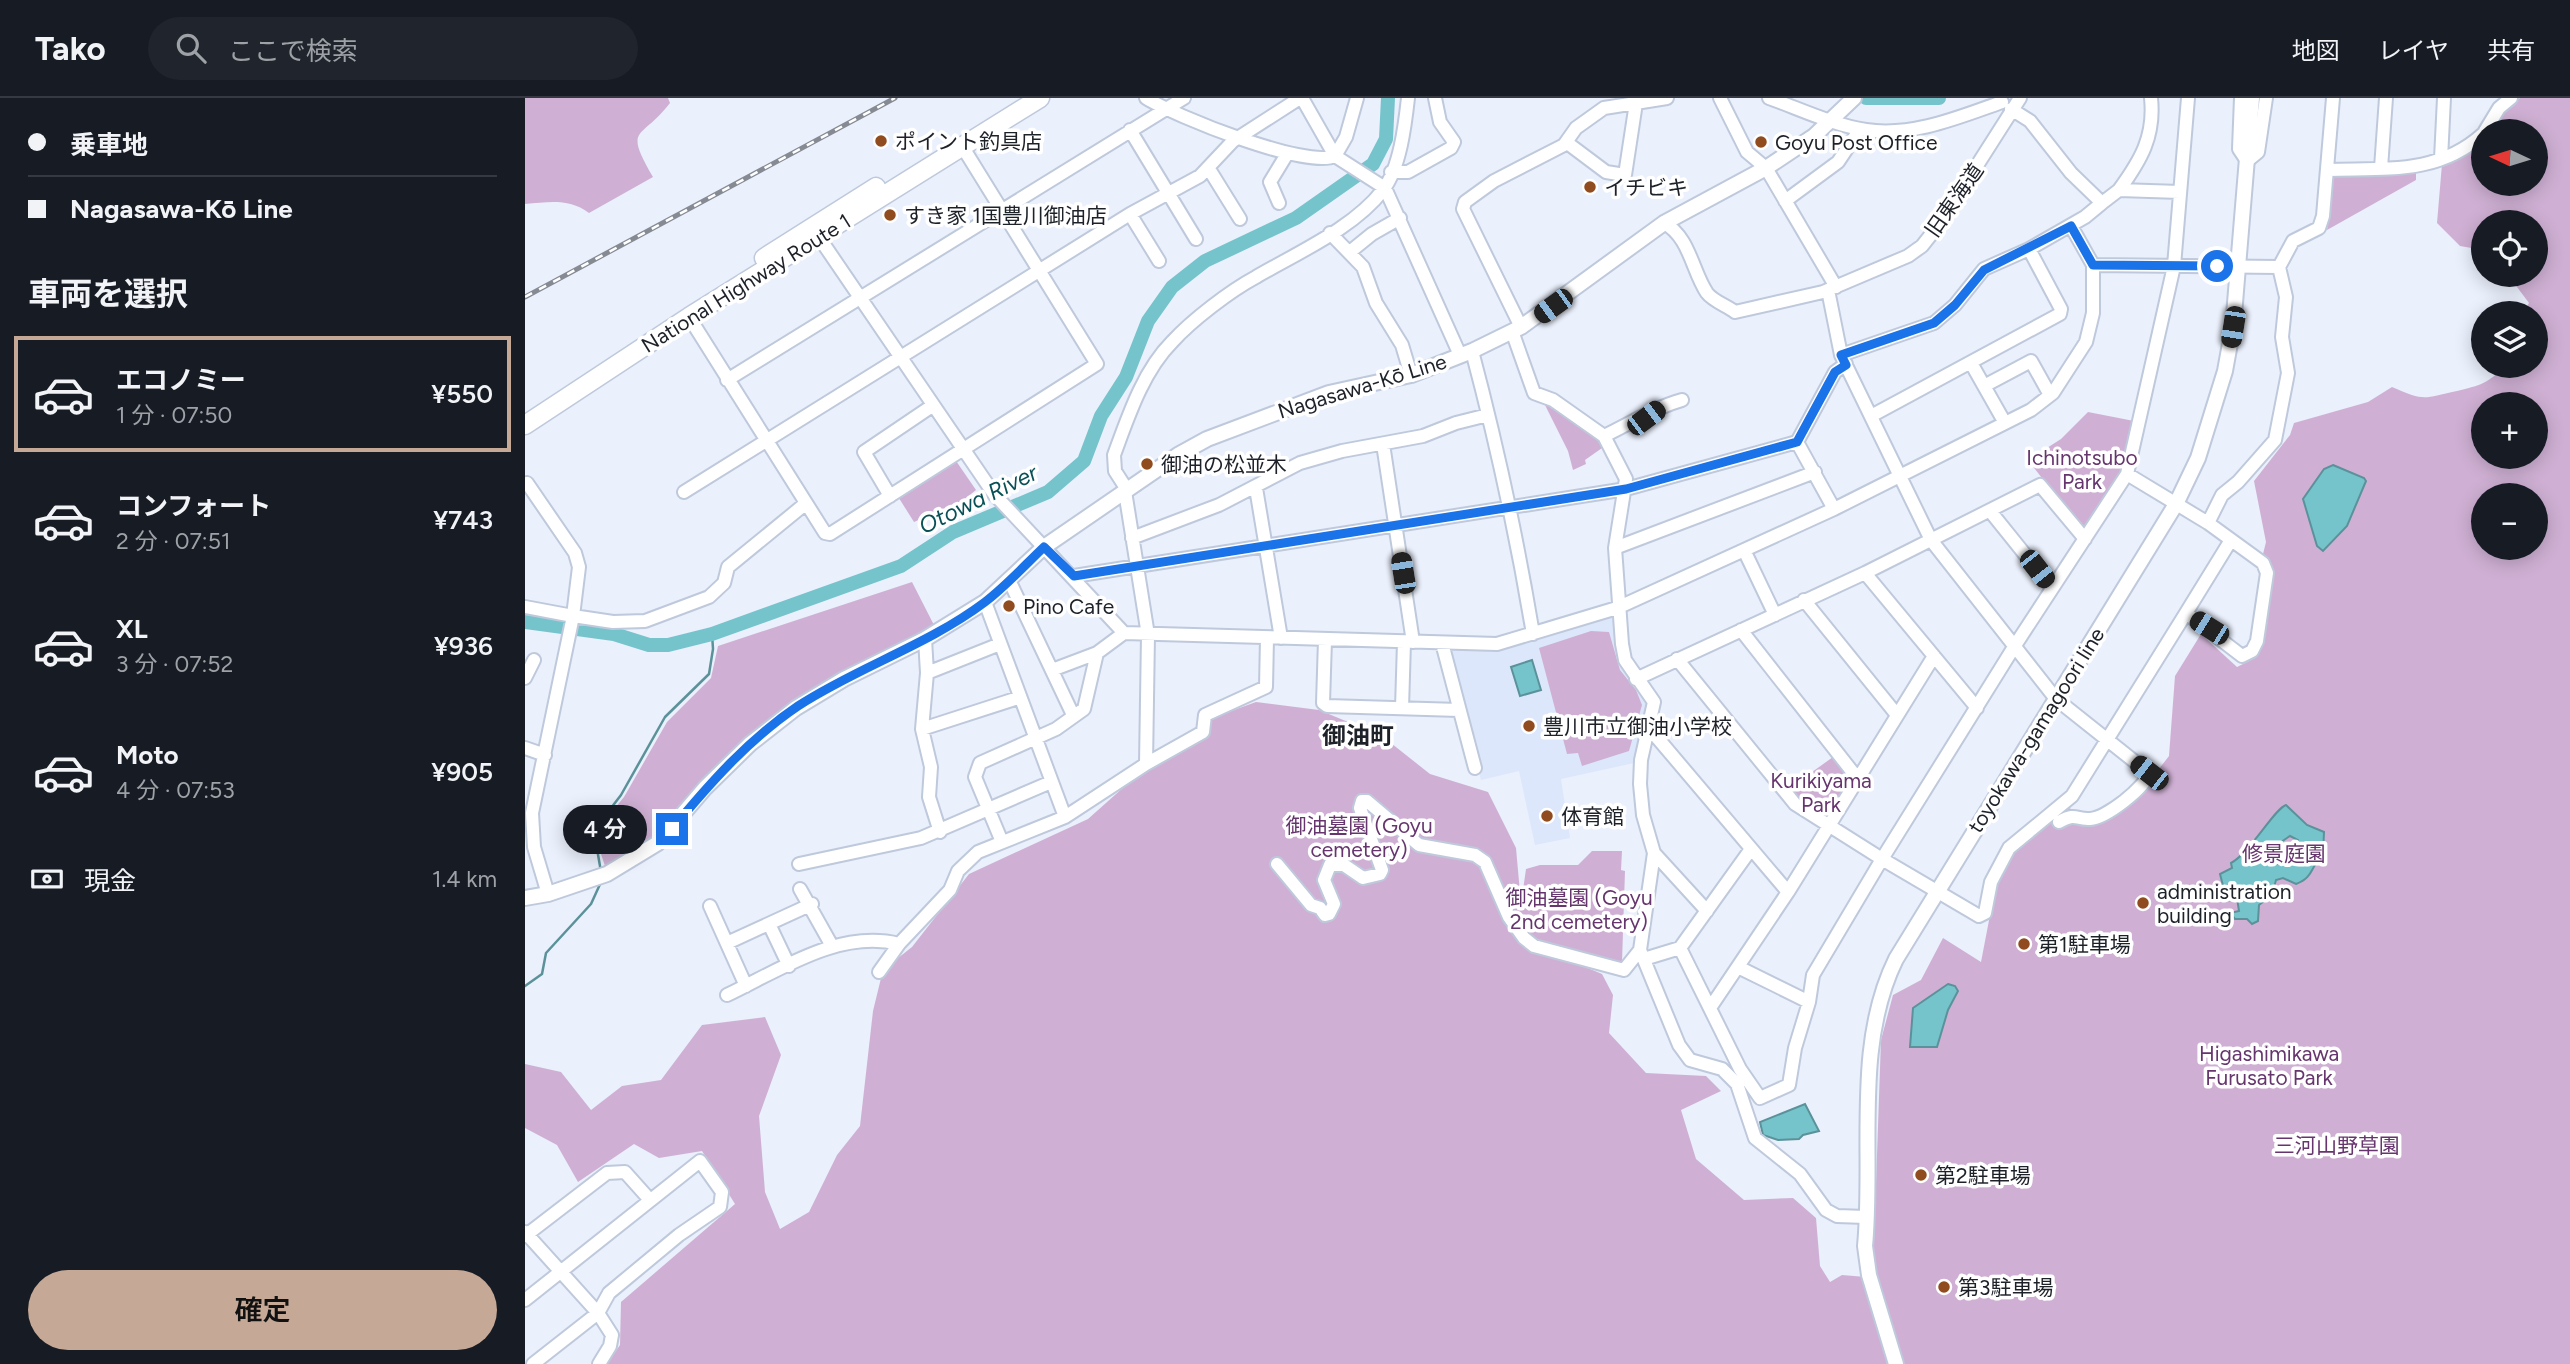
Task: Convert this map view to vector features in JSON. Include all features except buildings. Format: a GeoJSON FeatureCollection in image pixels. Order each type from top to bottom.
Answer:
{"type":"FeatureCollection","features":[{"type":"Feature","properties":{"kind":"highway","name":"National Highway Route 1"},"geometry":{"type":"LineString","coordinates":[[525,425],[1021,98]]}},
{"type":"Feature","properties":{"kind":"highway","name":"National Highway Route 1"},"geometry":{"type":"LineString","coordinates":[[525,411],[1039,98]]}},
{"type":"Feature","properties":{"kind":"main road","name":"Nagasawa-Kō Line"},"geometry":{"type":"LineString","coordinates":[[525,898],[548,894],[602,876],[658,843],[705,788],[750,744],[796,708],[844,679],[925,639],[985,602],[1044,547],[1178,455],[1207,439],[1329,393],[1411,375],[1516,329],[1664,223],[1766,169],[1832,120],[1854,98]]}},
{"type":"Feature","properties":{"kind":"main road","name":"toyokawa-gamagoori line"},"geometry":{"type":"LineString","coordinates":[[1896,1364],[1869,1275],[1866,1217],[1876,1019],[1888,975],[1936,891],[2176,503],[2199,458],[2225,371],[2238,267],[2252,98]]}},
{"type":"Feature","properties":{"kind":"street"},"geometry":{"type":"LineString","coordinates":[[1146,98],[1164,110],[1287,154],[1318,159],[1337,157]]}},
{"type":"Feature","properties":{"kind":"street"},"geometry":{"type":"LineString","coordinates":[[727,380],[1184,98]]}},
{"type":"Feature","properties":{"kind":"street"},"geometry":{"type":"LineString","coordinates":[[684,492],[1039,270],[1209,169],[1233,141],[1301,98],[1337,157],[1382,187],[1466,353],[1487,415],[1503,485],[1512,508],[1533,634]]}},
{"type":"Feature","properties":{"kind":"street"},"geometry":{"type":"LineString","coordinates":[[1337,157],[1346,137],[1357,98]]}},
{"type":"Feature","properties":{"kind":"street"},"geometry":{"type":"LineString","coordinates":[[1146,764],[1148,635],[1123,495],[1124,485],[1115,471],[1114,455],[1154,363],[1172,341],[1253,278],[1308,249],[1330,233],[1364,208],[1382,187],[1404,138],[1408,98]]}},
{"type":"Feature","properties":{"kind":"street"},"geometry":{"type":"LineString","coordinates":[[1391,172],[1408,172],[1451,148],[1454,142],[1440,122],[1435,98]]}},
{"type":"Feature","properties":{"kind":"street"},"geometry":{"type":"LineString","coordinates":[[1667,98],[1636,103],[1606,103],[1576,128],[1566,142],[1545,156],[1494,181],[1465,202],[1463,209],[1516,329],[1534,393],[1553,400],[1604,436],[1626,479],[1615,548],[1619,576],[1617,608],[1625,660],[1654,702],[1641,760],[1643,815],[1654,853],[1642,955],[1679,1045],[1690,1060],[1722,1069],[1737,1084],[1755,1138],[1800,1174],[1826,1210],[1837,1216],[1866,1217]]}},
{"type":"Feature","properties":{"kind":"street"},"geometry":{"type":"LineString","coordinates":[[1720,98],[1747,152],[1766,169],[1832,288],[1843,360],[1931,540],[2056,699],[2149,773],[2147,782],[2133,796],[2090,819],[2071,816],[2059,822]]}},
{"type":"Feature","properties":{"kind":"street"},"geometry":{"type":"LineString","coordinates":[[1769,98],[1860,129],[1887,131],[1935,125],[2007,106],[2030,121],[2071,173],[2102,203]]}},
{"type":"Feature","properties":{"kind":"street","name":"旧東海道"},"geometry":{"type":"LineString","coordinates":[[1664,223],[1674,228],[1694,262],[1708,294],[1735,312],[1832,288],[1907,256],[1921,246],[1979,165],[2007,106],[2020,98]]}},
{"type":"Feature","properties":{"kind":"street"},"geometry":{"type":"LineString","coordinates":[[1074,576],[1626,489],[1797,442],[1843,360],[1934,323],[1955,305],[1984,270],[2071,226],[2119,190],[2141,159],[2151,133],[2151,98]]}},
{"type":"Feature","properties":{"kind":"street"},"geometry":{"type":"LineString","coordinates":[[1680,948],[1740,1069],[1760,1098],[1789,1085],[1813,975],[2014,647],[2127,474],[2174,266],[2188,98]]}},
{"type":"Feature","properties":{"kind":"street"},"geometry":{"type":"LineString","coordinates":[[2241,98],[2239,149],[2247,161],[2258,152],[2266,98]]}},
{"type":"Feature","properties":{"kind":"street"},"geometry":{"type":"LineString","coordinates":[[2208,523],[2222,495],[2238,482],[2275,440],[2288,373],[2282,337],[2286,297],[2279,267],[2285,251],[2293,241],[2319,229],[2328,170],[2333,98]]}},
{"type":"Feature","properties":{"kind":"street"},"geometry":{"type":"LineString","coordinates":[[2381,168],[2386,98]]}},
{"type":"Feature","properties":{"kind":"street"},"geometry":{"type":"LineString","coordinates":[[2441,159],[2444,98]]}},
{"type":"Feature","properties":{"kind":"street"},"geometry":{"type":"LineString","coordinates":[[2491,119],[2499,103],[2511,98]]}},
{"type":"Feature","properties":{"kind":"street"},"geometry":{"type":"LineString","coordinates":[[1566,142],[1606,172],[1625,174],[1636,103]]}},
{"type":"Feature","properties":{"kind":"street"},"geometry":{"type":"LineString","coordinates":[[1785,201],[1838,162],[1860,129]]}},
{"type":"Feature","properties":{"kind":"street"},"geometry":{"type":"LineString","coordinates":[[1131,130],[1196,239]]}},
{"type":"Feature","properties":{"kind":"street"},"geometry":{"type":"LineString","coordinates":[[2328,170],[2415,169],[2461,152],[2471,144]]}},
{"type":"Feature","properties":{"kind":"street"},"geometry":{"type":"LineString","coordinates":[[689,317],[805,504],[825,533],[830,534],[1096,366],[962,146]]}},
{"type":"Feature","properties":{"kind":"street"},"geometry":{"type":"LineString","coordinates":[[1279,203],[1270,182],[1287,154]]}},
{"type":"Feature","properties":{"kind":"street"},"geometry":{"type":"LineString","coordinates":[[1209,169],[1240,219]]}},
{"type":"Feature","properties":{"kind":"street"},"geometry":{"type":"LineString","coordinates":[[2119,190],[2180,192]]}},
{"type":"Feature","properties":{"kind":"street"},"geometry":{"type":"LineString","coordinates":[[1130,215],[1159,261]]}},
{"type":"Feature","properties":{"kind":"street"},"geometry":{"type":"LineString","coordinates":[[1351,251],[1372,234],[1400,218]]}},
{"type":"Feature","properties":{"kind":"street"},"geometry":{"type":"LineString","coordinates":[[1052,670],[1097,653],[1124,633],[1497,644],[1617,608],[1899,478],[2005,423],[2050,396],[2070,370],[2086,342],[2093,313],[2093,265],[2071,226]]}},
{"type":"Feature","properties":{"kind":"street"},"geometry":{"type":"LineString","coordinates":[[816,233],[993,494],[1074,576],[1124,633]]}},
{"type":"Feature","properties":{"kind":"street"},"geometry":{"type":"LineString","coordinates":[[1330,233],[1351,251],[1363,267],[1376,303],[1402,345],[1411,375]]}},
{"type":"Feature","properties":{"kind":"street"},"geometry":{"type":"LineString","coordinates":[[1871,416],[2060,314],[2061,309],[2029,249]]}},
{"type":"Feature","properties":{"kind":"street"},"geometry":{"type":"LineString","coordinates":[[2093,265],[2279,267]]}},
{"type":"Feature","properties":{"kind":"street"},"geometry":{"type":"LineString","coordinates":[[1984,386],[2031,360],[2050,396]]}},
{"type":"Feature","properties":{"kind":"street"},"geometry":{"type":"LineString","coordinates":[[1971,363],[2005,423]]}},
{"type":"Feature","properties":{"kind":"street"},"geometry":{"type":"LineString","coordinates":[[1604,436],[1646,418],[1661,406],[1682,400]]}},
{"type":"Feature","properties":{"kind":"street"},"geometry":{"type":"LineString","coordinates":[[890,496],[863,452],[932,406]]}},
{"type":"Feature","properties":{"kind":"street"},"geometry":{"type":"LineString","coordinates":[[1132,537],[1171,525],[1256,488],[1300,463],[1423,436],[1487,415]]}},
{"type":"Feature","properties":{"kind":"street"},"geometry":{"type":"LineString","coordinates":[[1797,442],[1834,509]]}},
{"type":"Feature","properties":{"kind":"street"},"geometry":{"type":"LineString","coordinates":[[1383,444],[1396,526],[1409,642],[1402,708]]}},
{"type":"Feature","properties":{"kind":"street"},"geometry":{"type":"LineString","coordinates":[[1615,548],[1815,472]]}},
{"type":"Feature","properties":{"kind":"street"},"geometry":{"type":"LineString","coordinates":[[2127,474],[2208,523],[2263,563],[2267,573],[2257,641],[2252,651],[2242,656],[2186,613]]}},
{"type":"Feature","properties":{"kind":"street"},"geometry":{"type":"LineString","coordinates":[[527,483],[575,553],[579,580],[545,755],[528,814],[534,847],[548,894]]}},
{"type":"Feature","properties":{"kind":"street"},"geometry":{"type":"LineString","coordinates":[[1636,679],[1865,573],[2040,485],[2085,539]]}},
{"type":"Feature","properties":{"kind":"street"},"geometry":{"type":"LineString","coordinates":[[1256,488],[1281,638]]}},
{"type":"Feature","properties":{"kind":"street"},"geometry":{"type":"LineString","coordinates":[[525,607],[572,619],[645,621],[709,597],[724,583],[728,567],[805,504]]}},
{"type":"Feature","properties":{"kind":"street"},"geometry":{"type":"LineString","coordinates":[[1990,511],[2052,588]]}},
{"type":"Feature","properties":{"kind":"street"},"geometry":{"type":"LineString","coordinates":[[1677,659],[1795,804],[1979,916],[1985,914],[1991,882],[2009,849],[2072,796],[2231,540]]}},
{"type":"Feature","properties":{"kind":"street"},"geometry":{"type":"LineString","coordinates":[[1744,550],[1775,615]]}},
{"type":"Feature","properties":{"kind":"street"},"geometry":{"type":"LineString","coordinates":[[1865,573],[1977,708]]}},
{"type":"Feature","properties":{"kind":"street"},"geometry":{"type":"LineString","coordinates":[[1009,580],[1073,715]]}},
{"type":"Feature","properties":{"kind":"street"},"geometry":{"type":"LineString","coordinates":[[1804,600],[1897,715]]}},
{"type":"Feature","properties":{"kind":"street"},"geometry":{"type":"LineString","coordinates":[[985,602],[1018,698],[1065,817]]}},
{"type":"Feature","properties":{"kind":"street"},"geometry":{"type":"LineString","coordinates":[[1741,630],[1858,779]]}},
{"type":"Feature","properties":{"kind":"street"},"geometry":{"type":"LineString","coordinates":[[879,972],[899,944],[950,890],[958,871],[978,852],[1065,817],[1146,764],[1203,732],[1205,715],[1266,687],[1268,638]]}},
{"type":"Feature","properties":{"kind":"street"},"geometry":{"type":"LineString","coordinates":[[925,639],[927,673],[922,729],[931,767],[929,797],[940,832]]}},
{"type":"Feature","properties":{"kind":"street"},"geometry":{"type":"LineString","coordinates":[[1325,640],[1323,703],[1327,706],[1459,710]]}},
{"type":"Feature","properties":{"kind":"street"},"geometry":{"type":"LineString","coordinates":[[1442,643],[1475,768]]}},
{"type":"Feature","properties":{"kind":"street"},"geometry":{"type":"LineString","coordinates":[[927,673],[1000,644]]}},
{"type":"Feature","properties":{"kind":"street"},"geometry":{"type":"LineString","coordinates":[[1002,842],[975,777],[980,763],[1056,729],[1084,709],[1097,653]]}},
{"type":"Feature","properties":{"kind":"street"},"geometry":{"type":"LineString","coordinates":[[1710,1008],[1788,892],[1934,656]]}},
{"type":"Feature","properties":{"kind":"street"},"geometry":{"type":"LineString","coordinates":[[525,678],[534,660]]}},
{"type":"Feature","properties":{"kind":"street"},"geometry":{"type":"LineString","coordinates":[[922,729],[1018,698]]}},
{"type":"Feature","properties":{"kind":"street"},"geometry":{"type":"LineString","coordinates":[[1649,728],[1788,892]]}},
{"type":"Feature","properties":{"kind":"street"},"geometry":{"type":"LineString","coordinates":[[525,748],[545,755]]}},
{"type":"Feature","properties":{"kind":"street"},"geometry":{"type":"LineString","coordinates":[[799,864],[940,832],[1051,782]]}},
{"type":"Feature","properties":{"kind":"street"},"geometry":{"type":"LineString","coordinates":[[1277,864],[1311,905],[1320,908],[1325,915],[1329,914],[1334,904],[1324,880],[1330,866],[1344,865],[1363,878],[1380,874],[1382,870],[1360,808],[1362,801],[1367,801],[1419,845],[1475,855],[1485,862],[1516,929],[1534,946],[1624,970],[1642,955],[1680,948],[1751,849]]}},
{"type":"Feature","properties":{"kind":"street"},"geometry":{"type":"LineString","coordinates":[[1654,853],[1707,911]]}},
{"type":"Feature","properties":{"kind":"street"},"geometry":{"type":"LineString","coordinates":[[800,889],[812,904],[832,947]]}},
{"type":"Feature","properties":{"kind":"street"},"geometry":{"type":"LineString","coordinates":[[727,943],[812,904]]}},
{"type":"Feature","properties":{"kind":"street"},"geometry":{"type":"LineString","coordinates":[[710,906],[746,986]]}},
{"type":"Feature","properties":{"kind":"street"},"geometry":{"type":"LineString","coordinates":[[769,924],[789,966]]}},
{"type":"Feature","properties":{"kind":"street"},"geometry":{"type":"LineString","coordinates":[[727,995],[832,947],[871,939],[899,944]]}},
{"type":"Feature","properties":{"kind":"street"},"geometry":{"type":"LineString","coordinates":[[1738,967],[1809,1002]]}},
{"type":"Feature","properties":{"kind":"street"},"geometry":{"type":"LineString","coordinates":[[525,1300],[700,1161],[722,1192],[720,1207],[679,1236],[610,1293],[598,1312],[533,1364]]}},
{"type":"Feature","properties":{"kind":"street"},"geometry":{"type":"LineString","coordinates":[[599,1364],[610,1346],[612,1335],[598,1312],[526,1234],[607,1172],[625,1172],[650,1200]]}},
{"type":"Feature","properties":{"kind":"shaded area"},"geometry":{"type":"Polygon","coordinates":[[[1613,615],[1617,619],[1628,669],[1647,703],[1634,763],[1561,779],[1570,838],[1535,845],[1519,771],[1481,780],[1445,648],[1502,648],[1613,615]]]}},
{"type":"Feature","properties":{"kind":"green space"},"geometry":{"type":"Polygon","coordinates":[[[525,98],[668,98],[670,103],[639,135],[639,149],[653,177],[589,213],[566,203],[525,204],[525,98]]]}},
{"type":"Feature","properties":{"kind":"green space","name":"Higashimikawa Furusato Park"},"geometry":{"type":"Polygon","coordinates":[[[2520,98],[2570,98],[2570,1364],[1901,1364],[1873,1269],[1881,1040],[1893,995],[1921,980],[1943,938],[1981,962],[1996,884],[2013,850],[2066,807],[2095,818],[2138,796],[2169,756],[2175,676],[2201,634],[2237,667],[2255,658],[2264,641],[2273,570],[2262,558],[2266,542],[2254,481],[2290,435],[2294,423],[2368,402],[2392,387],[2419,397],[2430,397],[2478,385],[2491,378],[2548,378],[2548,301],[2528,301],[2517,287],[2548,287],[2548,210],[2471,210],[2471,248],[2460,246],[2437,223],[2442,164],[2471,147],[2471,196],[2548,196],[2548,119],[2496,119],[2520,98]]]}},
{"type":"Feature","properties":{"kind":"green space"},"geometry":{"type":"Polygon","coordinates":[[[2416,173],[2416,180],[2327,230],[2333,174],[2416,173]]]}},
{"type":"Feature","properties":{"kind":"green space"},"geometry":{"type":"Polygon","coordinates":[[[1544,403],[1598,440],[1602,448],[1585,460],[1586,464],[1573,470],[1568,451],[1544,403]]]}},
{"type":"Feature","properties":{"kind":"green space","name":"Ichinotsubo Park"},"geometry":{"type":"Polygon","coordinates":[[[2088,412],[2134,421],[2121,474],[2084,532],[2028,460],[2061,439],[2088,412]]]}},
{"type":"Feature","properties":{"kind":"green space"},"geometry":{"type":"Polygon","coordinates":[[[954,458],[976,490],[962,501],[914,522],[897,495],[954,458]]]}},
{"type":"Feature","properties":{"kind":"green space"},"geometry":{"type":"Polygon","coordinates":[[[912,582],[936,629],[840,673],[792,702],[746,740],[651,841],[606,869],[598,845],[599,828],[624,797],[667,722],[711,678],[718,646],[912,582]]]}},
{"type":"Feature","properties":{"kind":"green space"},"geometry":{"type":"Polygon","coordinates":[[[1591,631],[1609,632],[1620,670],[1636,690],[1642,705],[1629,751],[1582,766],[1578,753],[1567,754],[1539,648],[1591,631]]]}},
{"type":"Feature","properties":{"kind":"green space"},"geometry":{"type":"Polygon","coordinates":[[[1256,702],[1319,710],[1382,736],[1430,774],[1488,792],[1516,848],[1521,904],[1526,869],[1540,865],[1578,865],[1592,851],[1622,851],[1621,870],[1625,871],[1622,962],[1615,965],[1523,941],[1602,974],[1613,995],[1609,1033],[1646,1073],[1706,1076],[1721,1091],[1681,1110],[1696,1159],[1744,1200],[1793,1198],[1816,1218],[1820,1266],[1830,1282],[1842,1275],[1866,1277],[1887,1364],[607,1364],[620,1345],[621,1302],[735,1204],[702,1151],[659,1158],[634,1144],[578,1182],[557,1145],[525,1128],[525,1064],[561,1072],[591,1110],[622,1086],[661,1080],[702,1025],[765,1017],[781,1055],[759,1116],[765,1192],[780,1229],[809,1212],[837,1155],[860,1126],[873,1011],[883,970],[912,947],[969,874],[1088,819],[1143,770],[1207,736],[1209,719],[1256,702]]]}},
{"type":"Feature","properties":{"kind":"green space","name":"Kurikiyama Park"},"geometry":{"type":"Polygon","coordinates":[[[1833,757],[1853,782],[1825,821],[1787,790],[1833,757]]]}},
{"type":"Feature","properties":{"kind":"water"},"geometry":{"type":"Polygon","coordinates":[[[2333,465],[2366,481],[2347,526],[2323,551],[2317,546],[2303,499],[2324,469],[2333,465]]]}},
{"type":"Feature","properties":{"kind":"water"},"geometry":{"type":"Polygon","coordinates":[[[1532,660],[1541,690],[1520,696],[1511,667],[1532,660]]]}},
{"type":"Feature","properties":{"kind":"water"},"geometry":{"type":"Polygon","coordinates":[[[2286,805],[2307,825],[2324,832],[2323,856],[2302,881],[2296,884],[2283,878],[2276,880],[2272,895],[2259,905],[2258,921],[2252,924],[2247,919],[2235,919],[2230,913],[2239,911],[2237,898],[2227,901],[2220,874],[2232,868],[2231,863],[2246,850],[2286,805]],[[2290,836],[2272,848],[2272,856],[2278,864],[2290,862],[2298,850],[2298,840],[2290,836]]]}},
{"type":"Feature","properties":{"kind":"water"},"geometry":{"type":"Polygon","coordinates":[[[1948,984],[1955,986],[1958,991],[1948,1010],[1937,1047],[1910,1047],[1913,1008],[1948,984]]]}},
{"type":"Feature","properties":{"kind":"water"},"geometry":{"type":"Polygon","coordinates":[[[1805,1104],[1819,1131],[1803,1135],[1799,1139],[1778,1140],[1763,1135],[1760,1122],[1805,1104]]]}},
{"type":"Feature","properties":{"kind":"waterway","name":"Otowa River"},"geometry":{"type":"LineString","coordinates":[[525,622],[614,634],[649,645],[668,645],[712,634],[901,566],[953,532],[1048,492],[1084,461],[1101,416],[1126,377],[1148,321],[1172,287],[1205,261],[1296,218],[1373,164],[1386,139],[1388,98]]}},
{"type":"Feature","properties":{"kind":"waterway","name":"Otowa River"},"geometry":{"type":"LineString","coordinates":[[1866,98],[1939,98]]}},
{"type":"Feature","properties":{"kind":"waterway"},"geometry":{"type":"LineString","coordinates":[[601,872],[596,843],[598,825],[621,795],[665,717],[709,674],[713,649],[712,634]]}},
{"type":"Feature","properties":{"kind":"waterway"},"geometry":{"type":"LineString","coordinates":[[525,986],[542,974],[546,953],[591,904],[601,882]]}},
{"type":"Feature","properties":{"kind":"railway"},"geometry":{"type":"LineString","coordinates":[[525,297],[895,98]]}},
{"type":"Feature","properties":{"kind":"place","name":"ポイント釣具店"},"geometry":{"type":"Point","coordinates":[881,141]}},
{"type":"Feature","properties":{"kind":"place","name":"Goyu Post Office"},"geometry":{"type":"Point","coordinates":[1761,142]}},
{"type":"Feature","properties":{"kind":"place","name":"イチビキ"},"geometry":{"type":"Point","coordinates":[1590,187]}},
{"type":"Feature","properties":{"kind":"place","name":"すき家 1国豊川御油店"},"geometry":{"type":"Point","coordinates":[890,215]}},
{"type":"Feature","properties":{"kind":"place","name":"御油の松並木"},"geometry":{"type":"Point","coordinates":[1147,464]}},
{"type":"Feature","properties":{"kind":"place","name":"Pino Cafe"},"geometry":{"type":"Point","coordinates":[1009,606]}},
{"type":"Feature","properties":{"kind":"place","name":"豊川市立御油小学校"},"geometry":{"type":"Point","coordinates":[1529,726]}},
{"type":"Feature","properties":{"kind":"place","name":"体育館"},"geometry":{"type":"Point","coordinates":[1547,816]}},
{"type":"Feature","properties":{"kind":"place","name":"administration building"},"geometry":{"type":"Point","coordinates":[2143,903]}},
{"type":"Feature","properties":{"kind":"place","name":"第1駐車場"},"geometry":{"type":"Point","coordinates":[2024,944]}},
{"type":"Feature","properties":{"kind":"place","name":"第2駐車場"},"geometry":{"type":"Point","coordinates":[1921,1175]}},
{"type":"Feature","properties":{"kind":"place","name":"第3駐車場"},"geometry":{"type":"Point","coordinates":[1944,1287]}},
{"type":"Feature","properties":{"kind":"district","name":"御油町"},"geometry":{"type":"Point","coordinates":[1358,735]}},
{"type":"Feature","properties":{"kind":"route"},"geometry":{"type":"LineString","coordinates":[[672,829],[705,788],[750,744],[796,708],[844,679],[925,639],[985,602],[1044,547],[1074,576],[1626,489],[1797,442],[1835,372],[1846,365],[1841,355],[1934,323],[1955,305],[1984,270],[2071,226],[2093,265],[2217,266]]}},
{"type":"Feature","properties":{"kind":"park label","name":"御油墓園 (Goyu cemetery)"},"geometry":{"type":"Point","coordinates":[1359,837]}},
{"type":"Feature","properties":{"kind":"park label","name":"修景庭園"},"geometry":{"type":"Point","coordinates":[2284,853]}},
{"type":"Feature","properties":{"kind":"park label","name":"御油墓園 (Goyu 2nd cemetery)"},"geometry":{"type":"Point","coordinates":[1579,909]}},
{"type":"Feature","properties":{"kind":"park label","name":"三河山野草園"},"geometry":{"type":"Point","coordinates":[2337,1145]}}]}
